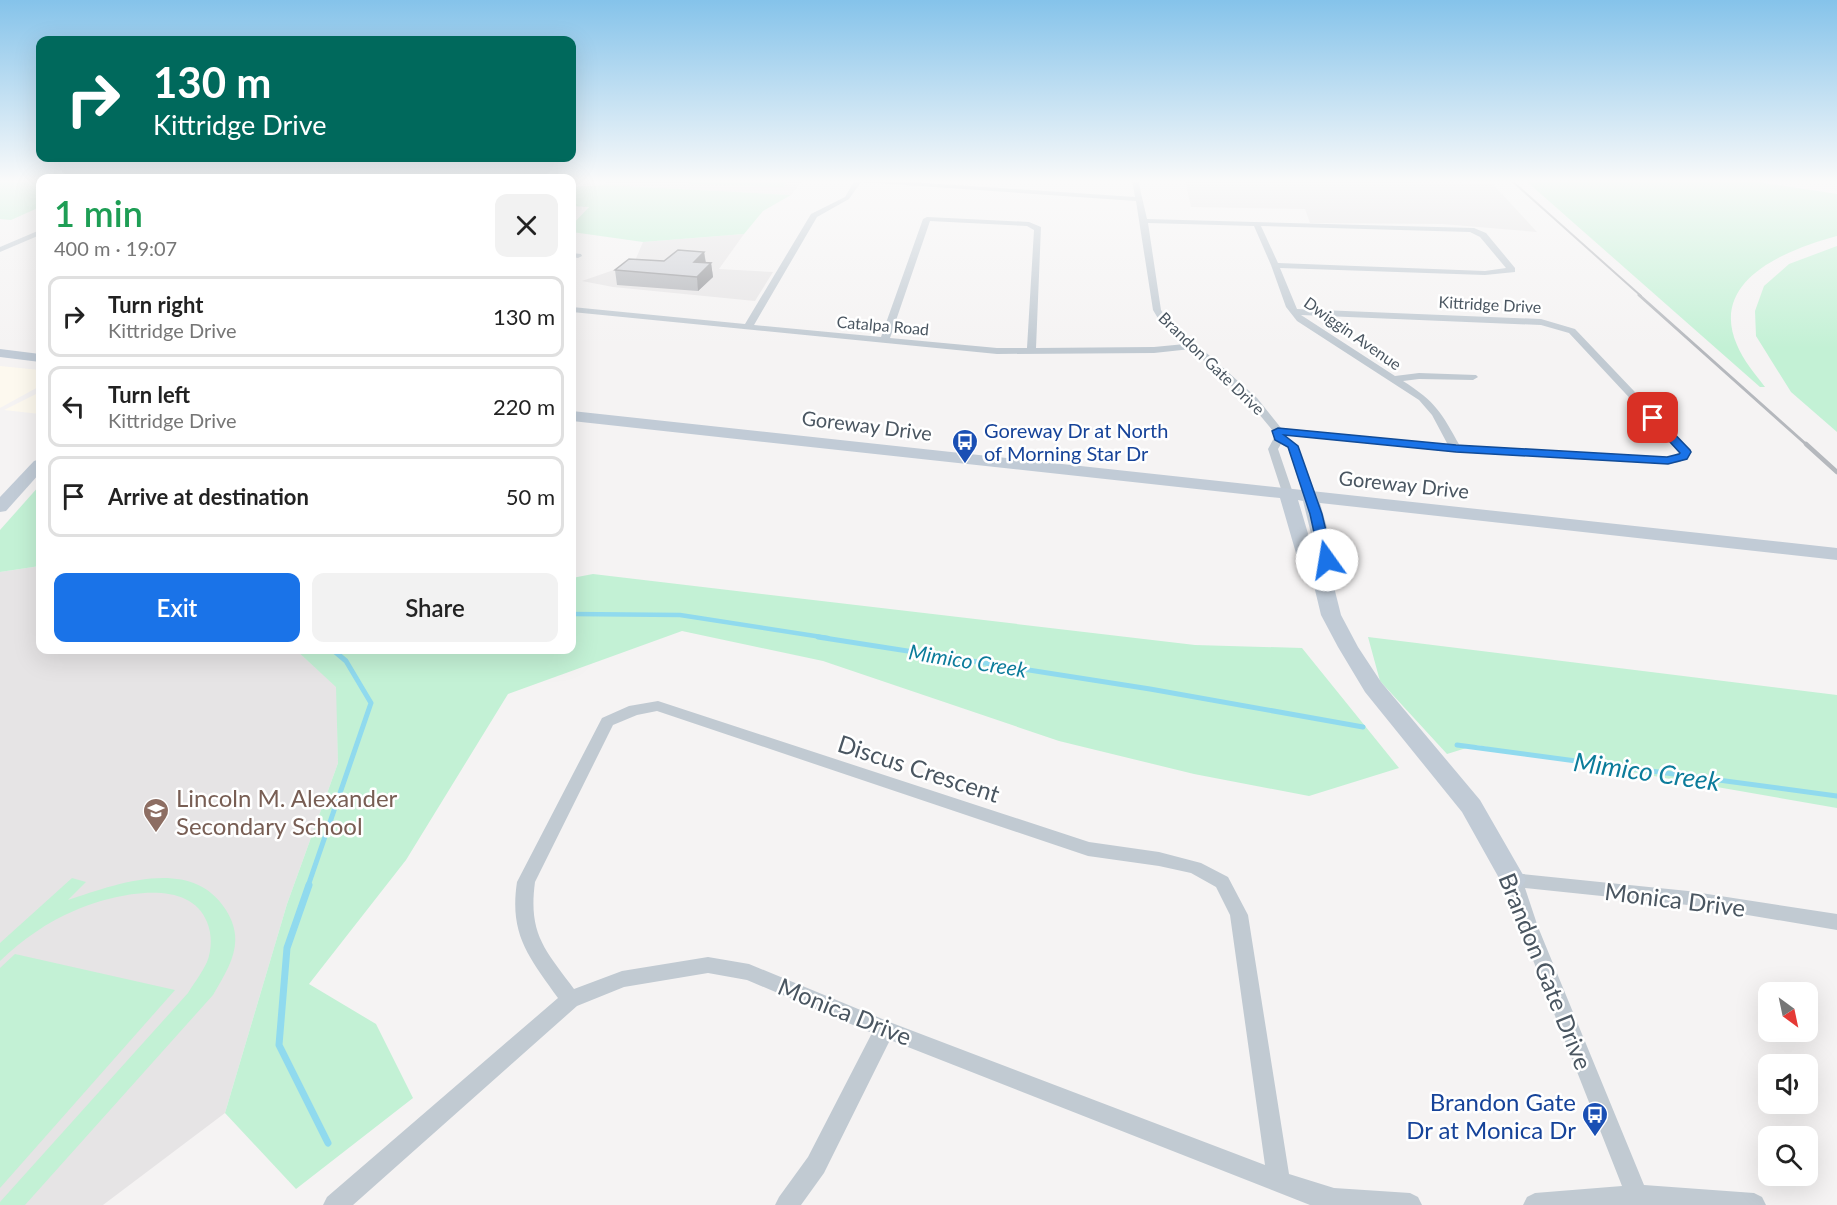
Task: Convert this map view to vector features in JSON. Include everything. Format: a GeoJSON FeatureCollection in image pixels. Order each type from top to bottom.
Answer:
{"type":"FeatureCollection","features":[{"type":"Feature","properties":{"kind":"main road"},"geometry":{"type":"LineString","coordinates":[[0,353],[36,357]]}},
{"type":"Feature","properties":{"kind":"main road","name":"Goreway Drive"},"geometry":{"type":"LineString","coordinates":[[576,416],[1837,554]]}},
{"type":"Feature","properties":{"kind":"main road"},"geometry":{"type":"LineString","coordinates":[[0,507],[36,468]]}},
{"type":"Feature","properties":{"kind":"main road","name":"Brandon Gate Drive"},"geometry":{"type":"LineString","coordinates":[[1287,493],[1307,560],[1319,566],[1331,615],[1348,647],[1373,687],[1471,806],[1513,880]]}},
{"type":"Feature","properties":{"kind":"main road","name":"Brandon Gate Drive"},"geometry":{"type":"LineString","coordinates":[[1310,496],[1327,560],[1319,566]]}},
{"type":"Feature","properties":{"kind":"street"},"geometry":{"type":"LineString","coordinates":[[0,250],[30,236]]}},
{"type":"Feature","properties":{"kind":"street"},"geometry":{"type":"LineString","coordinates":[[748,327],[802,236]]}},
{"type":"Feature","properties":{"kind":"street"},"geometry":{"type":"LineString","coordinates":[[885,340],[921,236]]}},
{"type":"Feature","properties":{"kind":"street"},"geometry":{"type":"LineString","coordinates":[[1031,351],[1038,236]]}},
{"type":"Feature","properties":{"kind":"street","name":"Brandon Gate Drive"},"geometry":{"type":"LineString","coordinates":[[1146,236],[1157,310],[1162,318],[1253,400],[1279,434],[1293,446],[1310,496]]}},
{"type":"Feature","properties":{"kind":"street","name":"Dwiggin Avenue"},"geometry":{"type":"LineString","coordinates":[[1262,236],[1290,307],[1300,318],[1423,398],[1432,407],[1456,449]]}},
{"type":"Feature","properties":{"kind":"street"},"geometry":{"type":"LineString","coordinates":[[1275,265],[1485,273],[1512,270],[1484,236]]}},
{"type":"Feature","properties":{"kind":"street"},"geometry":{"type":"LineString","coordinates":[[0,242],[15,243]]}},
{"type":"Feature","properties":{"kind":"street","name":"Catalpa Road"},"geometry":{"type":"LineString","coordinates":[[576,310],[885,340],[1031,351],[1154,350],[1192,346]]}},
{"type":"Feature","properties":{"kind":"street","name":"Kittridge Drive"},"geometry":{"type":"LineString","coordinates":[[1279,434],[1456,449],[1668,461],[1676,460],[1686,452],[1572,331],[1560,326],[1541,322],[1295,312]]}},
{"type":"Feature","properties":{"kind":"street"},"geometry":{"type":"LineString","coordinates":[[1394,379],[1419,376],[1473,377]]}},
{"type":"Feature","properties":{"kind":"street","name":"Brandon Gate Drive"},"geometry":{"type":"LineString","coordinates":[[1279,434],[1274,449],[1287,493]]}},
{"type":"Feature","properties":{"kind":"street","name":"Discus Crescent"},"geometry":{"type":"LineString","coordinates":[[570,1000],[532,944],[524,925],[521,903],[526,882],[607,722],[634,710],[658,706],[1088,849],[1114,855],[1185,864],[1222,882],[1239,915],[1279,1183]]}},
{"type":"Feature","properties":{"kind":"street","name":"Brandon Gate Drive"},"geometry":{"type":"LineString","coordinates":[[1513,880],[1529,927],[1640,1201]]}},
{"type":"Feature","properties":{"kind":"street","name":"Monica Drive"},"geometry":{"type":"LineString","coordinates":[[1513,880],[1688,898],[1837,922]]}},
{"type":"Feature","properties":{"kind":"street","name":"Monica Drive"},"geometry":{"type":"LineString","coordinates":[[335,1205],[570,1000],[622,979],[662,970],[708,966],[749,972],[885,1029],[1279,1183],[1334,1200],[1410,1205]]}},
{"type":"Feature","properties":{"kind":"street"},"geometry":{"type":"LineString","coordinates":[[788,1205],[816,1165],[885,1029]]}},
{"type":"Feature","properties":{"kind":"street"},"geometry":{"type":"LineString","coordinates":[[1535,1205],[1640,1201],[1754,1205]]}},
{"type":"Feature","properties":{"kind":"shaded area"},"geometry":{"type":"Polygon","coordinates":[[[742,236],[719,269],[773,272],[755,301],[613,287],[582,281],[634,263],[643,242],[742,236]]]}},
{"type":"Feature","properties":{"kind":"shaded area"},"geometry":{"type":"Polygon","coordinates":[[[0,366],[36,370],[36,388],[0,408],[0,366]]]}},
{"type":"Feature","properties":{"kind":"shaded area"},"geometry":{"type":"Polygon","coordinates":[[[36,394],[36,414],[4,410],[36,394]]]}},
{"type":"Feature","properties":{"kind":"shaded area","name":"Lincoln M. Alexander Secondary School"},"geometry":{"type":"Polygon","coordinates":[[[36,567],[36,654],[300,654],[337,687],[338,763],[287,904],[225,1113],[103,1205],[0,1205],[0,572],[36,567]]]}},
{"type":"Feature","properties":{"kind":"green space"},"geometry":{"type":"Polygon","coordinates":[[[602,236],[716,236],[643,242],[602,236]]]}},
{"type":"Feature","properties":{"kind":"green space"},"geometry":{"type":"Polygon","coordinates":[[[1589,236],[1836,236],[1797,249],[1758,271],[1743,285],[1734,302],[1731,322],[1737,345],[1765,387],[1760,387],[1589,236]]]}},
{"type":"Feature","properties":{"kind":"green space"},"geometry":{"type":"Polygon","coordinates":[[[1837,246],[1837,432],[1791,392],[1756,336],[1755,311],[1764,286],[1789,264],[1837,246]]]}},
{"type":"Feature","properties":{"kind":"green space"},"geometry":{"type":"Polygon","coordinates":[[[36,490],[36,567],[0,572],[0,530],[36,490]]]}},
{"type":"Feature","properties":{"kind":"green space"},"geometry":{"type":"Polygon","coordinates":[[[593,574],[1195,645],[1302,648],[1399,768],[1309,796],[1194,774],[1059,741],[823,661],[682,631],[508,694],[406,860],[309,984],[376,1024],[413,1098],[296,1189],[225,1113],[287,904],[338,763],[336,687],[300,654],[576,654],[576,577],[593,574]]]}},
{"type":"Feature","properties":{"kind":"green space"},"geometry":{"type":"Polygon","coordinates":[[[1368,637],[1837,695],[1837,808],[1476,745],[1447,754],[1380,681],[1368,637]]]}},
{"type":"Feature","properties":{"kind":"green space"},"geometry":{"type":"Polygon","coordinates":[[[72,878],[86,882],[68,900],[108,887],[152,878],[174,878],[194,883],[211,893],[226,910],[235,933],[233,954],[213,995],[25,1205],[0,1205],[0,1202],[188,993],[205,966],[210,952],[209,927],[198,907],[184,898],[148,893],[108,899],[65,915],[35,932],[0,961],[0,943],[72,878]]]}},
{"type":"Feature","properties":{"kind":"green space"},"geometry":{"type":"Polygon","coordinates":[[[15,954],[175,990],[0,1188],[0,968],[15,954]]]}},
{"type":"Feature","properties":{"kind":"building"},"geometry":{"type":"Polygon","coordinates":[[[678,250],[704,252],[694,262],[711,263],[697,277],[615,270],[629,259],[664,261],[678,250]]]}},
{"type":"Feature","properties":{"kind":"waterway","name":"Mimico Creek"},"geometry":{"type":"LineString","coordinates":[[576,614],[680,615],[828,638]]}},
{"type":"Feature","properties":{"kind":"waterway","name":"Mimico Creek"},"geometry":{"type":"LineString","coordinates":[[818,637],[1150,689],[1363,727]]}},
{"type":"Feature","properties":{"kind":"waterway"},"geometry":{"type":"LineString","coordinates":[[308,886],[371,703],[346,661],[338,654]]}},
{"type":"Feature","properties":{"kind":"waterway","name":"Mimico Creek"},"geometry":{"type":"LineString","coordinates":[[1457,745],[1837,796]]}},
{"type":"Feature","properties":{"kind":"waterway"},"geometry":{"type":"LineString","coordinates":[[309,885],[287,948],[279,1045],[328,1143]]}},
{"type":"Feature","properties":{"kind":"railway"},"geometry":{"type":"LineString","coordinates":[[1574,236],[1641,296]]}},
{"type":"Feature","properties":{"kind":"railway"},"geometry":{"type":"LineString","coordinates":[[1639,295],[1808,446]]}},
{"type":"Feature","properties":{"kind":"railway"},"geometry":{"type":"LineString","coordinates":[[1806,444],[1837,472]]}},
{"type":"Feature","properties":{"kind":"place","name":"Goreway Dr at North of Morning Star Dr"},"geometry":{"type":"Point","coordinates":[965,465]}},
{"type":"Feature","properties":{"kind":"place","name":"Lincoln M. Alexander Secondary School"},"geometry":{"type":"Point","coordinates":[156,834]}},
{"type":"Feature","properties":{"kind":"place","name":"Brandon Gate Dr at Monica Dr"},"geometry":{"type":"Point","coordinates":[1595,1138]}},
{"type":"Feature","properties":{"kind":"route"},"geometry":{"type":"LineString","coordinates":[[1327,560],[1316,514],[1293,446],[1279,438],[1278,431],[1456,449],[1668,461],[1683,457],[1686,452],[1653,418]]}}]}
